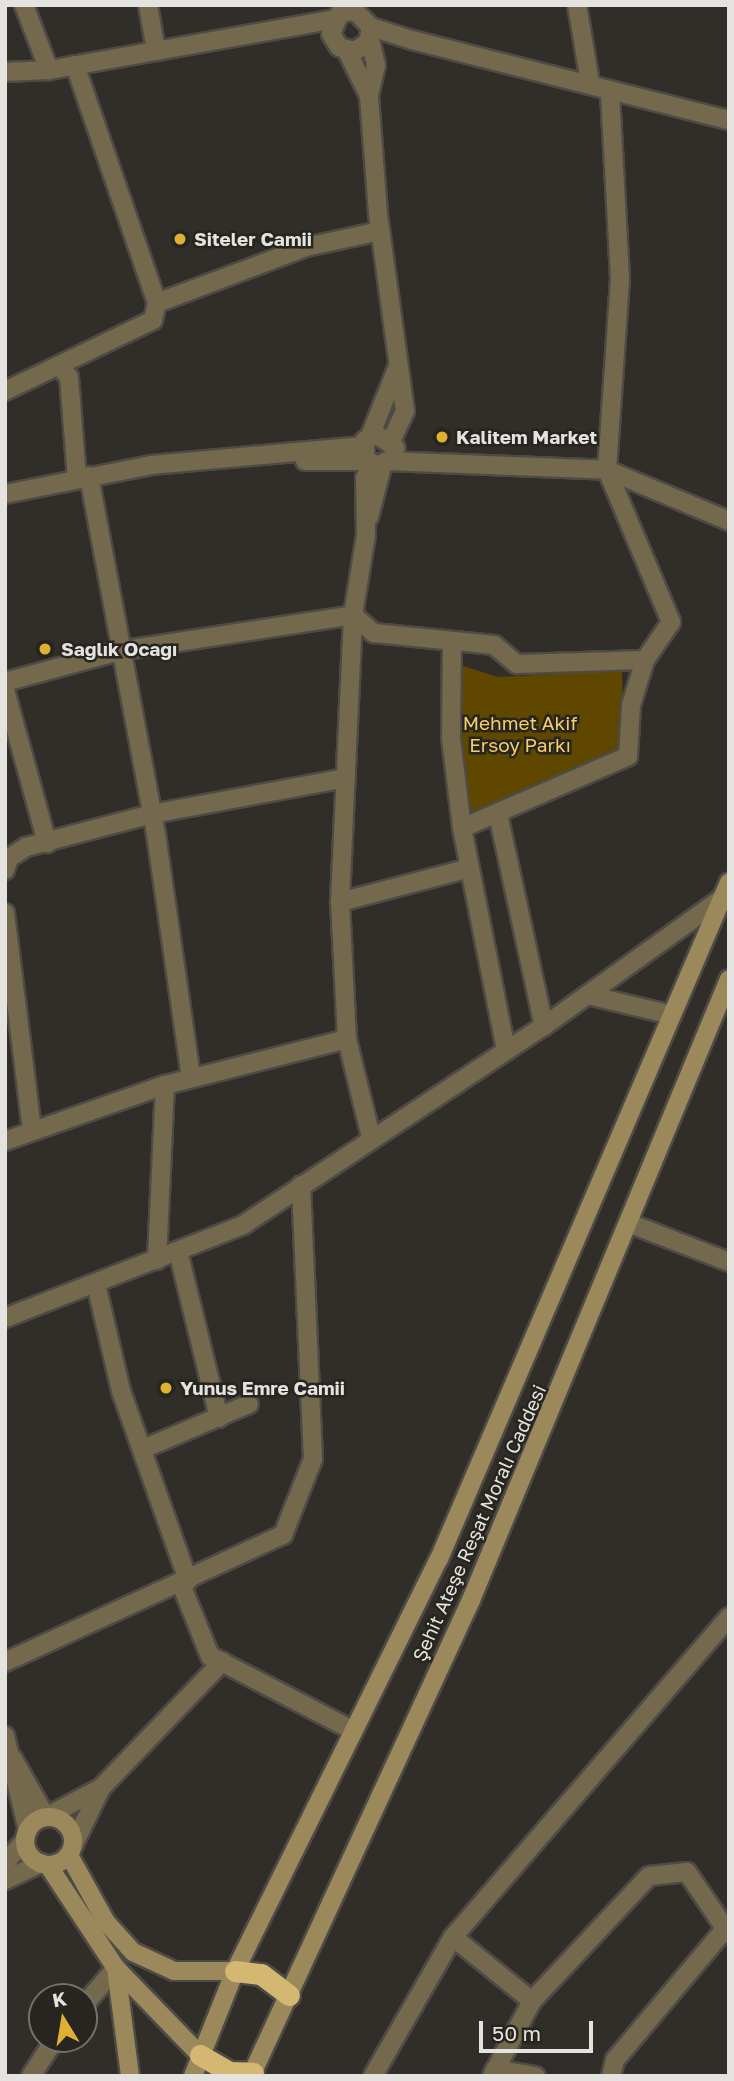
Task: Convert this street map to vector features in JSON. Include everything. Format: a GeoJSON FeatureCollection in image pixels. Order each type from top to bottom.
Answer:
{"type":"FeatureCollection","features":[{"type":"Feature","properties":{"kind":"highway"},"geometry":{"type":"LineString","coordinates":[[235,1971],[261,1974],[289,1995]]}},
{"type":"Feature","properties":{"kind":"highway"},"geometry":{"type":"LineString","coordinates":[[201,2055],[229,2072],[252,2074]]}},
{"type":"Feature","properties":{"kind":"main road"},"geometry":{"type":"LineString","coordinates":[[193,2076],[235,1971],[439,1559],[725,890]]}},
{"type":"Feature","properties":{"kind":"main road","name":"Şehit Ateşe Reşat Moralı Caddesi"},"geometry":{"type":"LineString","coordinates":[[252,2074],[471,1600],[632,1224],[729,979]]}},
{"type":"Feature","properties":{"kind":"main road"},"geometry":{"type":"LineString","coordinates":[[201,2055],[116,1968],[45,1864],[29,1854],[27,1835],[46,1817],[68,1825],[71,1852],[106,1922],[133,1952],[174,1971],[235,1971]]}},
{"type":"Feature","properties":{"kind":"main road"},"geometry":{"type":"LineString","coordinates":[[45,1864],[71,1852]]}},
{"type":"Feature","properties":{"kind":"main road"},"geometry":{"type":"LineString","coordinates":[[116,1968],[130,2076]]}},
{"type":"Feature","properties":{"kind":"street"},"geometry":{"type":"LineString","coordinates":[[24,5],[48,70]]}},
{"type":"Feature","properties":{"kind":"street"},"geometry":{"type":"LineString","coordinates":[[148,5],[156,51]]}},
{"type":"Feature","properties":{"kind":"street"},"geometry":{"type":"LineString","coordinates":[[577,5],[590,82]]}},
{"type":"Feature","properties":{"kind":"street"},"geometry":{"type":"LineString","coordinates":[[5,72],[48,70],[342,15],[370,34],[427,43],[590,82],[610,94],[729,120]]}},
{"type":"Feature","properties":{"kind":"street"},"geometry":{"type":"LineString","coordinates":[[342,15],[347,51],[369,96]]}},
{"type":"Feature","properties":{"kind":"street"},"geometry":{"type":"LineString","coordinates":[[347,51],[370,34]]}},
{"type":"Feature","properties":{"kind":"street"},"geometry":{"type":"LineString","coordinates":[[370,34],[376,65],[369,96],[380,231],[405,411],[378,452],[365,478],[366,531],[353,615],[340,902],[347,1039],[371,1137]]}},
{"type":"Feature","properties":{"kind":"street"},"geometry":{"type":"LineString","coordinates":[[5,391],[61,368],[153,320],[157,303],[75,65]]}},
{"type":"Feature","properties":{"kind":"street"},"geometry":{"type":"LineString","coordinates":[[462,828],[628,757],[631,705],[645,660],[671,622],[607,470],[620,278],[610,94]]}},
{"type":"Feature","properties":{"kind":"street"},"geometry":{"type":"LineString","coordinates":[[157,303],[306,247],[380,231]]}},
{"type":"Feature","properties":{"kind":"street"},"geometry":{"type":"LineString","coordinates":[[61,368],[69,377],[83,477],[152,814],[191,1078]]}},
{"type":"Feature","properties":{"kind":"street"},"geometry":{"type":"LineString","coordinates":[[5,494],[151,465],[378,452],[433,460],[607,470],[729,521]]}},
{"type":"Feature","properties":{"kind":"street"},"geometry":{"type":"LineString","coordinates":[[353,615],[374,634],[494,645],[517,664],[645,660]]}},
{"type":"Feature","properties":{"kind":"street"},"geometry":{"type":"LineString","coordinates":[[5,682],[119,651],[353,615]]}},
{"type":"Feature","properties":{"kind":"street"},"geometry":{"type":"LineString","coordinates":[[452,641],[451,738],[462,828],[506,1050]]}},
{"type":"Feature","properties":{"kind":"street"},"geometry":{"type":"LineString","coordinates":[[5,690],[47,843]]}},
{"type":"Feature","properties":{"kind":"street"},"geometry":{"type":"LineString","coordinates":[[5,870],[9,858],[47,843],[152,814],[346,778]]}},
{"type":"Feature","properties":{"kind":"street"},"geometry":{"type":"LineString","coordinates":[[498,814],[544,1026]]}},
{"type":"Feature","properties":{"kind":"street"},"geometry":{"type":"LineString","coordinates":[[340,902],[470,868]]}},
{"type":"Feature","properties":{"kind":"street"},"geometry":{"type":"LineString","coordinates":[[5,1318],[243,1225],[371,1137],[544,1026],[725,890]]}},
{"type":"Feature","properties":{"kind":"street"},"geometry":{"type":"LineString","coordinates":[[5,913],[32,1129]]}},
{"type":"Feature","properties":{"kind":"street"},"geometry":{"type":"LineString","coordinates":[[588,995],[672,1015]]}},
{"type":"Feature","properties":{"kind":"street"},"geometry":{"type":"LineString","coordinates":[[5,1141],[32,1129],[165,1085],[347,1039]]}},
{"type":"Feature","properties":{"kind":"street"},"geometry":{"type":"LineString","coordinates":[[157,1260],[165,1085]]}},
{"type":"Feature","properties":{"kind":"street"},"geometry":{"type":"LineString","coordinates":[[5,1662],[283,1535],[313,1459],[302,1185]]}},
{"type":"Feature","properties":{"kind":"street"},"geometry":{"type":"LineString","coordinates":[[632,1224],[729,1262]]}},
{"type":"Feature","properties":{"kind":"street"},"geometry":{"type":"LineString","coordinates":[[178,1251],[219,1418]]}},
{"type":"Feature","properties":{"kind":"street"},"geometry":{"type":"LineString","coordinates":[[96,1284],[121,1391],[143,1449],[210,1656],[354,1731]]}},
{"type":"Feature","properties":{"kind":"street"},"geometry":{"type":"LineString","coordinates":[[143,1449],[249,1404]]}},
{"type":"Feature","properties":{"kind":"street"},"geometry":{"type":"LineString","coordinates":[[373,2076],[453,1937],[729,1616]]}},
{"type":"Feature","properties":{"kind":"street"},"geometry":{"type":"LineString","coordinates":[[71,1852],[102,1788],[222,1662]]}},
{"type":"Feature","properties":{"kind":"street"},"geometry":{"type":"LineString","coordinates":[[5,1736],[13,1759],[27,1835],[5,1863]]}},
{"type":"Feature","properties":{"kind":"street"},"geometry":{"type":"LineString","coordinates":[[13,1759],[46,1817],[102,1788]]}},
{"type":"Feature","properties":{"kind":"street"},"geometry":{"type":"LineString","coordinates":[[5,1880],[45,1864]]}},
{"type":"Feature","properties":{"kind":"street"},"geometry":{"type":"LineString","coordinates":[[535,2076],[493,2073],[532,2001],[649,1876],[687,1872],[726,1932],[615,2060],[611,2076]]}},
{"type":"Feature","properties":{"kind":"street"},"geometry":{"type":"LineString","coordinates":[[453,1937],[532,2001]]}},
{"type":"Feature","properties":{"kind":"street"},"geometry":{"type":"LineString","coordinates":[[98,1989],[116,1968]]}},
{"type":"Feature","properties":{"kind":"street"},"geometry":{"type":"LineString","coordinates":[[16,2076],[31,2070],[44,2053]]}},
{"type":"Feature","properties":{"kind":"green space","name":"Mehmet Akif Ersoy Parkı"},"geometry":{"type":"Polygon","coordinates":[[[463,666],[498,677],[622,670],[623,754],[472,815],[457,736],[463,666]]]}},
{"type":"Feature","properties":{"kind":"place","name":"Siteler Camii"},"geometry":{"type":"Point","coordinates":[180,239]}},
{"type":"Feature","properties":{"kind":"place","name":"Kalitem Market"},"geometry":{"type":"Point","coordinates":[442,437]}},
{"type":"Feature","properties":{"kind":"place","name":"Sağlık Ocağı"},"geometry":{"type":"Point","coordinates":[45,649]}},
{"type":"Feature","properties":{"kind":"place","name":"Yunus Emre Camii"},"geometry":{"type":"Point","coordinates":[166,1388]}}]}
